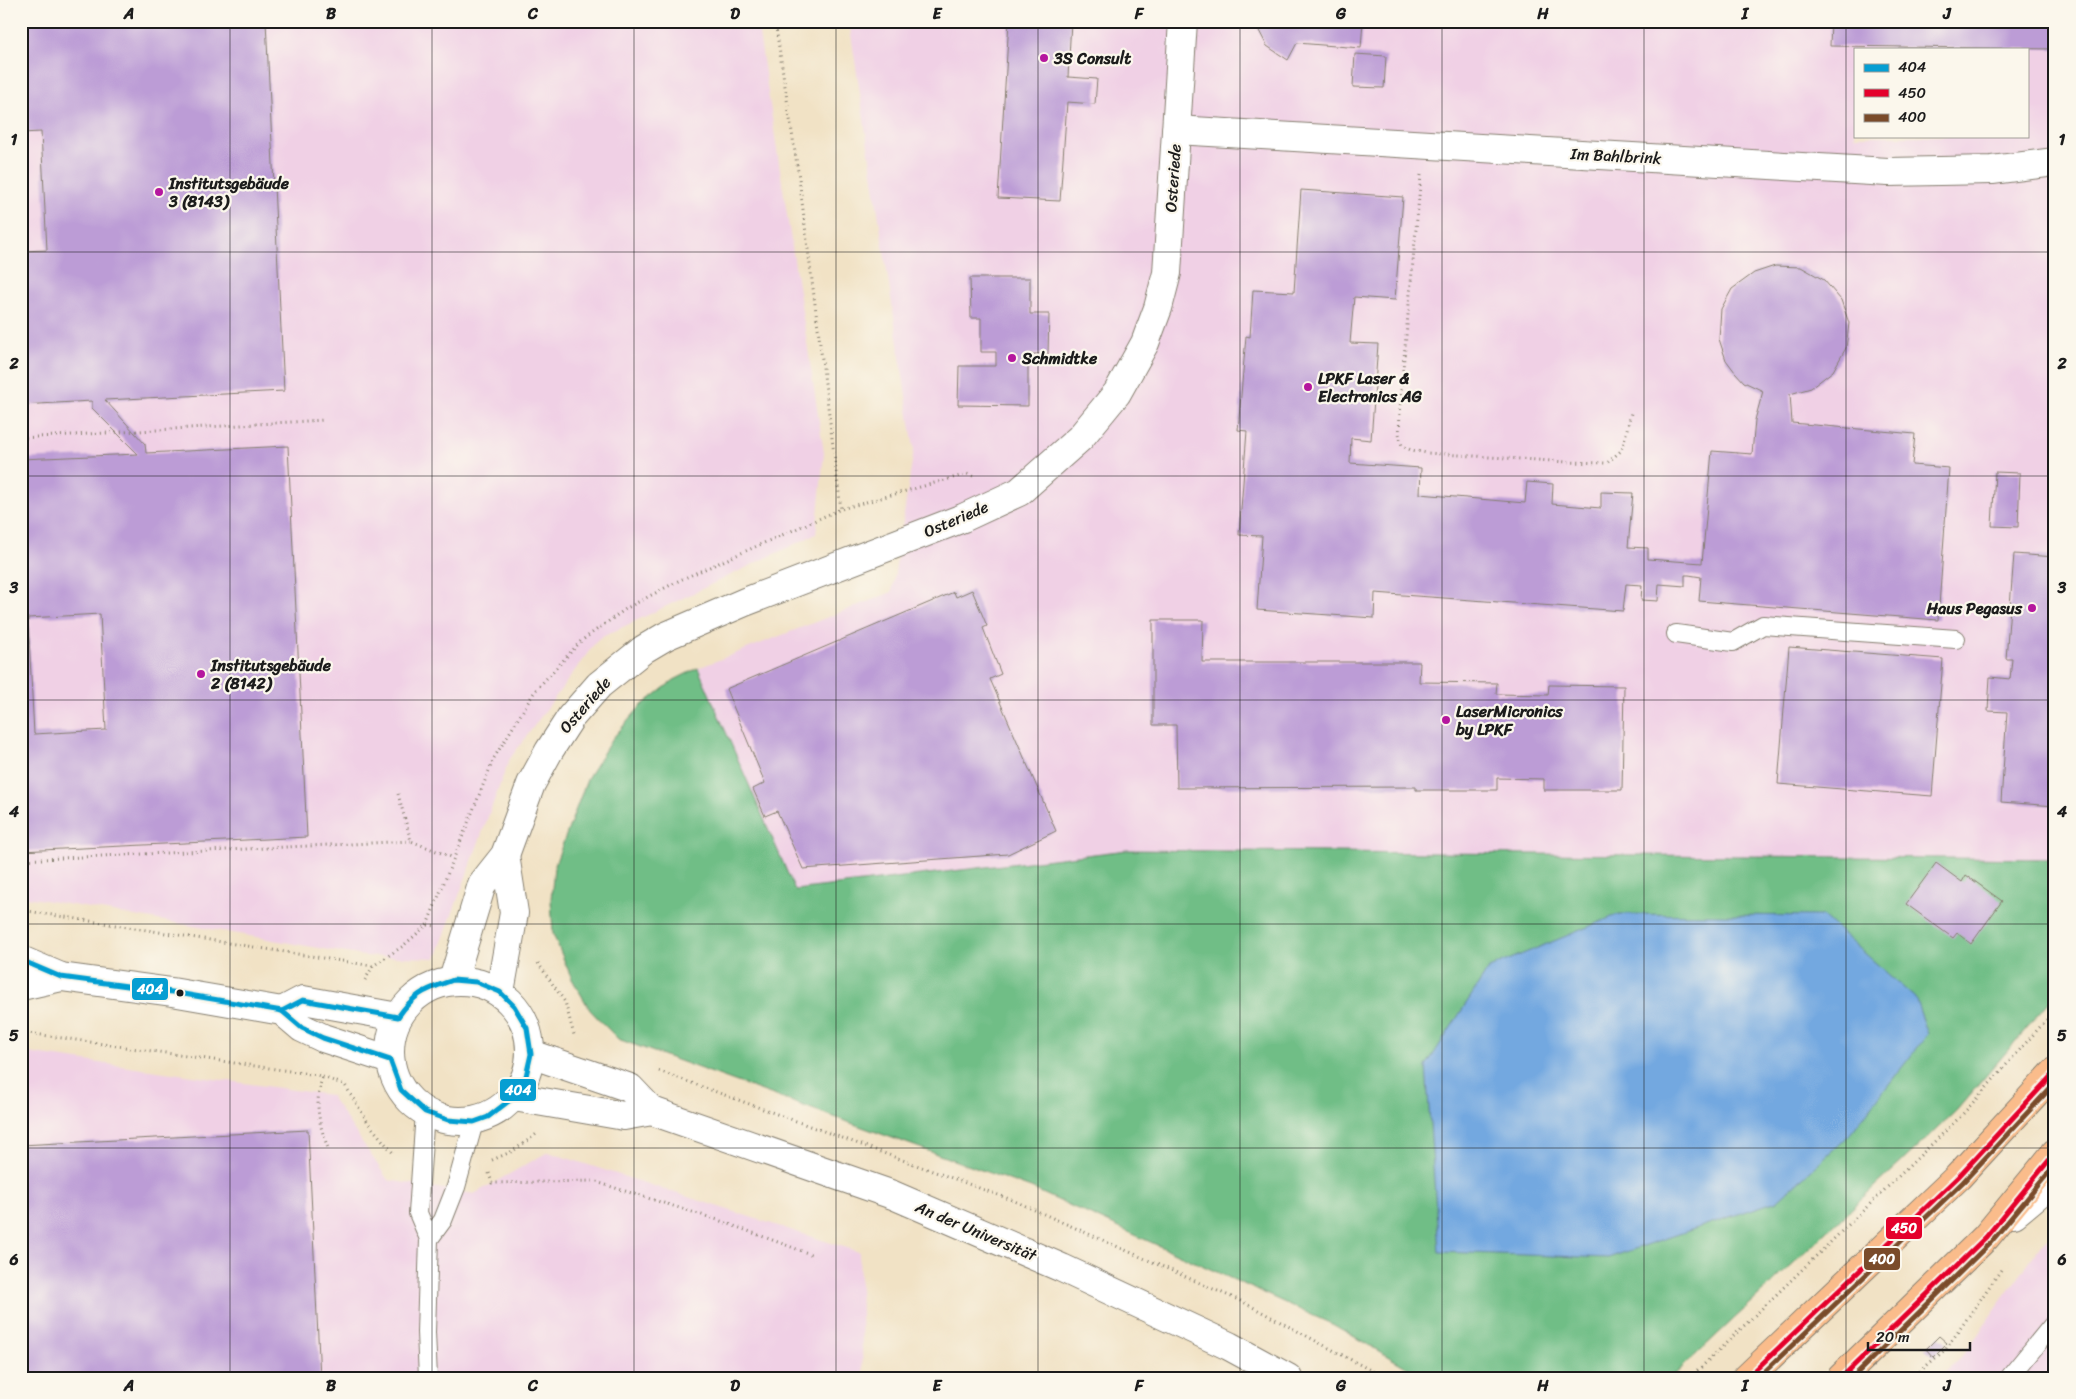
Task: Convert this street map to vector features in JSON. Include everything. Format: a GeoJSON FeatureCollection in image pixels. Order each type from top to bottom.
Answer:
{"type":"FeatureCollection","features":[{"type":"Feature","properties":{"kind":"main road"},"geometry":{"type":"LineString","coordinates":[[1747,1378],[1958,1177],[2055,1072]]}},
{"type":"Feature","properties":{"kind":"main road"},"geometry":{"type":"LineString","coordinates":[[1841,1378],[1986,1237],[2055,1153]]}},
{"type":"Feature","properties":{"kind":"street","name":"Osteriede"},"geometry":{"type":"LineString","coordinates":[[453,980],[482,884],[505,855],[531,784],[571,717],[599,685],[644,649],[666,636],[745,602],[964,518],[1019,492],[1080,438],[1098,418],[1117,393],[1145,343],[1158,308],[1166,273],[1183,21]]}},
{"type":"Feature","properties":{"kind":"street","name":"Im Bahlbrink"},"geometry":{"type":"LineString","coordinates":[[1176,130],[1888,172],[1992,170],[2055,162]]}},
{"type":"Feature","properties":{"kind":"street","name":"Osteriede"},"geometry":{"type":"LineString","coordinates":[[500,992],[514,913],[505,855]]}},
{"type":"Feature","properties":{"kind":"street"},"geometry":{"type":"LineString","coordinates":[[21,960],[61,977],[172,992],[282,1011],[302,1028],[390,1060]]}},
{"type":"Feature","properties":{"kind":"street"},"geometry":{"type":"LineString","coordinates":[[21,986],[61,977]]}},
{"type":"Feature","properties":{"kind":"street"},"geometry":{"type":"LineString","coordinates":[[453,980],[476,982],[500,992],[514,1006],[527,1028],[531,1054],[526,1076],[514,1097],[488,1117],[474,1122],[448,1120],[426,1112],[417,1106],[401,1090],[390,1060],[390,1038],[398,1016],[409,1001],[425,990],[453,980]]}},
{"type":"Feature","properties":{"kind":"street"},"geometry":{"type":"LineString","coordinates":[[282,1011],[303,1000],[398,1016]]}},
{"type":"Feature","properties":{"kind":"street","name":"An der Universität"},"geometry":{"type":"LineString","coordinates":[[531,1054],[630,1088],[652,1111],[902,1199],[1062,1268],[1229,1346],[1288,1378]]}},
{"type":"Feature","properties":{"kind":"street","name":"An der Universität"},"geometry":{"type":"LineString","coordinates":[[514,1097],[624,1116],[652,1111]]}},
{"type":"Feature","properties":{"kind":"street"},"geometry":{"type":"LineString","coordinates":[[1986,1237],[2055,1180]]}},
{"type":"Feature","properties":{"kind":"lane"},"geometry":{"type":"LineString","coordinates":[[1676,634],[1733,642],[1763,625],[1956,639]]}},
{"type":"Feature","properties":{"kind":"lane"},"geometry":{"type":"LineString","coordinates":[[426,1112],[418,1213],[429,1239],[426,1332],[428,1378]]}},
{"type":"Feature","properties":{"kind":"lane"},"geometry":{"type":"LineString","coordinates":[[429,1239],[443,1220],[456,1187],[474,1122]]}},
{"type":"Feature","properties":{"kind":"lane"},"geometry":{"type":"LineString","coordinates":[[2009,1378],[2055,1322]]}},
{"type":"Feature","properties":{"kind":"path"},"geometry":{"type":"LineString","coordinates":[[775,21],[799,178],[841,509]]}},
{"type":"Feature","properties":{"kind":"path"},"geometry":{"type":"LineString","coordinates":[[1424,145],[1401,390],[1399,434],[1402,446],[1426,453],[1607,463],[1622,450],[1631,414]]}},
{"type":"Feature","properties":{"kind":"path"},"geometry":{"type":"LineString","coordinates":[[21,438],[324,420]]}},
{"type":"Feature","properties":{"kind":"path"},"geometry":{"type":"LineString","coordinates":[[627,608],[680,580],[841,509],[967,474],[1019,492]]}},
{"type":"Feature","properties":{"kind":"path"},"geometry":{"type":"LineString","coordinates":[[398,794],[411,841]]}},
{"type":"Feature","properties":{"kind":"path"},"geometry":{"type":"LineString","coordinates":[[21,860],[411,841],[454,858]]}},
{"type":"Feature","properties":{"kind":"path"},"geometry":{"type":"LineString","coordinates":[[21,910],[372,966],[403,946],[426,925],[468,931]]}},
{"type":"Feature","properties":{"kind":"path"},"geometry":{"type":"LineString","coordinates":[[1690,1378],[1962,1115],[2055,1010]]}},
{"type":"Feature","properties":{"kind":"path"},"geometry":{"type":"LineString","coordinates":[[21,1032],[322,1078],[345,1085],[369,1124],[396,1157]]}},
{"type":"Feature","properties":{"kind":"path"},"geometry":{"type":"LineString","coordinates":[[322,1078],[318,1093],[319,1123],[329,1151]]}},
{"type":"Feature","properties":{"kind":"path"},"geometry":{"type":"LineString","coordinates":[[488,1170],[492,1183],[593,1181],[718,1220],[813,1255]]}},
{"type":"Feature","properties":{"kind":"path"},"geometry":{"type":"LineString","coordinates":[[1912,1378],[1946,1349],[2009,1259]]}},
{"type":"Feature","properties":{"kind":"shaded area"},"geometry":{"type":"Polygon","coordinates":[[[21,21],[757,21],[824,453],[816,534],[598,639],[509,760],[436,958],[364,956],[21,896],[21,21]]]}},
{"type":"Feature","properties":{"kind":"shaded area"},"geometry":{"type":"Polygon","coordinates":[[[849,21],[2055,21],[2055,859],[1127,850],[795,890],[698,668],[892,592],[914,449],[849,21]]]}},
{"type":"Feature","properties":{"kind":"shaded area"},"geometry":{"type":"Polygon","coordinates":[[[21,1052],[330,1095],[388,1180],[474,1194],[548,1152],[859,1252],[863,1378],[21,1378],[21,1052]]]}},
{"type":"Feature","properties":{"kind":"shaded area"},"geometry":{"type":"Polygon","coordinates":[[[2055,1234],[2055,1378],[1939,1378],[1964,1353],[2041,1245],[2055,1234]]]}},
{"type":"Feature","properties":{"kind":"green space"},"geometry":{"type":"Polygon","coordinates":[[[698,668],[795,890],[1127,850],[2055,859],[2055,995],[1956,1111],[1671,1378],[1425,1378],[1334,1325],[1031,1188],[618,1039],[590,1010],[572,979],[553,934],[551,899],[554,867],[588,777],[612,739],[641,706],[674,680],[698,668]]]}},
{"type":"Feature","properties":{"kind":"water"},"geometry":{"type":"Polygon","coordinates":[[[1619,914],[1823,916],[1915,998],[1928,1034],[1850,1134],[1777,1201],[1608,1258],[1439,1252],[1426,1066],[1489,968],[1619,914]]]}},
{"type":"Feature","properties":{"kind":"building"},"geometry":{"type":"Polygon","coordinates":[[[21,21],[266,21],[284,391],[105,400],[145,444],[146,453],[288,446],[307,837],[21,851],[21,459],[138,454],[92,408],[92,401],[21,405],[21,251],[47,250],[41,132],[21,133],[21,21]],[[100,614],[28,618],[34,734],[106,730],[100,614]]]}},
{"type":"Feature","properties":{"kind":"building"},"geometry":{"type":"Polygon","coordinates":[[[1009,21],[1071,21],[1068,77],[1097,79],[1095,104],[1067,102],[1060,201],[998,198],[1009,21]]]}},
{"type":"Feature","properties":{"kind":"building"},"geometry":{"type":"Polygon","coordinates":[[[1268,21],[1363,21],[1361,48],[1297,43],[1288,60],[1267,46],[1255,23],[1268,21]]]}},
{"type":"Feature","properties":{"kind":"building"},"geometry":{"type":"Polygon","coordinates":[[[1831,21],[2055,21],[2055,49],[1830,46],[1831,21]]]}},
{"type":"Feature","properties":{"kind":"building"},"geometry":{"type":"Polygon","coordinates":[[[1355,54],[1386,56],[1384,88],[1353,87],[1355,54]]]}},
{"type":"Feature","properties":{"kind":"building"},"geometry":{"type":"Polygon","coordinates":[[[1301,190],[1403,197],[1395,300],[1354,297],[1350,343],[1378,344],[1371,440],[1351,438],[1350,463],[1421,468],[1420,494],[1525,503],[1527,482],[1553,484],[1552,504],[1601,508],[1601,492],[1633,493],[1628,547],[1648,548],[1648,559],[1702,563],[1712,451],[1752,454],[1755,420],[1763,391],[1744,382],[1735,372],[1726,360],[1719,339],[1721,309],[1732,289],[1754,273],[1775,266],[1801,267],[1824,280],[1841,300],[1849,323],[1846,348],[1833,371],[1811,388],[1790,394],[1792,423],[1915,434],[1912,465],[1949,468],[1938,620],[1699,601],[1701,577],[1689,575],[1685,575],[1685,586],[1659,584],[1658,601],[1641,600],[1642,585],[1626,584],[1623,611],[1375,593],[1374,618],[1257,610],[1262,536],[1239,535],[1247,431],[1238,430],[1246,336],[1250,337],[1253,290],[1294,292],[1301,190]]]}},
{"type":"Feature","properties":{"kind":"building","name":"Schmidtke"},"geometry":{"type":"Polygon","coordinates":[[[970,278],[1030,278],[1030,314],[1049,314],[1048,354],[1028,354],[1028,406],[958,405],[959,366],[996,366],[996,352],[981,352],[981,318],[971,318],[970,278]]]}},
{"type":"Feature","properties":{"kind":"building"},"geometry":{"type":"Polygon","coordinates":[[[1995,472],[2020,473],[2018,527],[1992,526],[1995,472]]]}},
{"type":"Feature","properties":{"kind":"building"},"geometry":{"type":"Polygon","coordinates":[[[2014,554],[2055,557],[2055,806],[2001,802],[2007,712],[1988,711],[1990,677],[2010,679],[2012,659],[2006,659],[2014,554]]]}},
{"type":"Feature","properties":{"kind":"building"},"geometry":{"type":"Polygon","coordinates":[[[972,590],[987,626],[983,628],[1001,674],[990,679],[1056,831],[1008,854],[803,869],[777,811],[765,816],[753,789],[765,783],[726,689],[954,592],[956,597],[972,590]]]}},
{"type":"Feature","properties":{"kind":"building"},"geometry":{"type":"Polygon","coordinates":[[[1153,620],[1203,620],[1202,662],[1420,662],[1419,682],[1497,683],[1496,694],[1548,695],[1549,685],[1624,686],[1622,790],[1544,790],[1544,779],[1497,778],[1497,790],[1416,790],[1416,787],[1177,788],[1176,725],[1153,725],[1153,620]]]}},
{"type":"Feature","properties":{"kind":"building"},"geometry":{"type":"Polygon","coordinates":[[[1789,647],[1943,659],[1932,796],[1778,784],[1789,647]]]}},
{"type":"Feature","properties":{"kind":"building"},"geometry":{"type":"Polygon","coordinates":[[[1936,863],[1962,882],[1966,875],[2002,901],[1971,944],[1957,933],[1953,938],[1906,904],[1936,863]]]}},
{"type":"Feature","properties":{"kind":"building"},"geometry":{"type":"Polygon","coordinates":[[[308,1130],[320,1378],[21,1378],[21,1145],[308,1130]]]}},
{"type":"Feature","properties":{"kind":"building"},"geometry":{"type":"Polygon","coordinates":[[[1939,1336],[1947,1343],[1933,1357],[1926,1349],[1939,1336]]]}},
{"type":"Feature","properties":{"kind":"transit line","name":"404"},"geometry":{"type":"LineString","coordinates":[[21,960],[61,977],[172,992],[282,1011]]}},
{"type":"Feature","properties":{"kind":"transit line","name":"404"},"geometry":{"type":"LineString","coordinates":[[453,980],[476,982],[500,992],[514,1006],[527,1028],[531,1054],[526,1076],[514,1097],[488,1117],[474,1122],[448,1120],[425,1112],[401,1090],[390,1060],[323,1038],[302,1028],[282,1011],[303,1000],[398,1017],[416,997],[435,986],[453,980]]}},
{"type":"Feature","properties":{"kind":"transit line","name":"450"},"geometry":{"type":"LineString","coordinates":[[1747,1378],[1958,1177],[2055,1072]]}},
{"type":"Feature","properties":{"kind":"transit line","name":"400"},"geometry":{"type":"LineString","coordinates":[[1758,1378],[1963,1182],[2055,1083]]}},
{"type":"Feature","properties":{"kind":"transit line","name":"450"},"geometry":{"type":"LineString","coordinates":[[1841,1378],[1986,1237],[2055,1153]]}},
{"type":"Feature","properties":{"kind":"transit line","name":"400"},"geometry":{"type":"LineString","coordinates":[[1852,1378],[1991,1242],[2055,1165]]}},
{"type":"Feature","properties":{"kind":"place","name":"3S Consult"},"geometry":{"type":"Point","coordinates":[1044,58]}},
{"type":"Feature","properties":{"kind":"place","name":"Institutsgebäude 3 (8143)"},"geometry":{"type":"Point","coordinates":[159,192]}},
{"type":"Feature","properties":{"kind":"place","name":"Schmidtke"},"geometry":{"type":"Point","coordinates":[1012,358]}},
{"type":"Feature","properties":{"kind":"place","name":"LPKF Laser & Electronics AG"},"geometry":{"type":"Point","coordinates":[1308,387]}},
{"type":"Feature","properties":{"kind":"place","name":"Haus Pegasus"},"geometry":{"type":"Point","coordinates":[2032,608]}},
{"type":"Feature","properties":{"kind":"place","name":"Institutsgebäude 2 (8142)"},"geometry":{"type":"Point","coordinates":[201,674]}},
{"type":"Feature","properties":{"kind":"place","name":"LaserMicronics by LPKF"},"geometry":{"type":"Point","coordinates":[1446,720]}}]}
